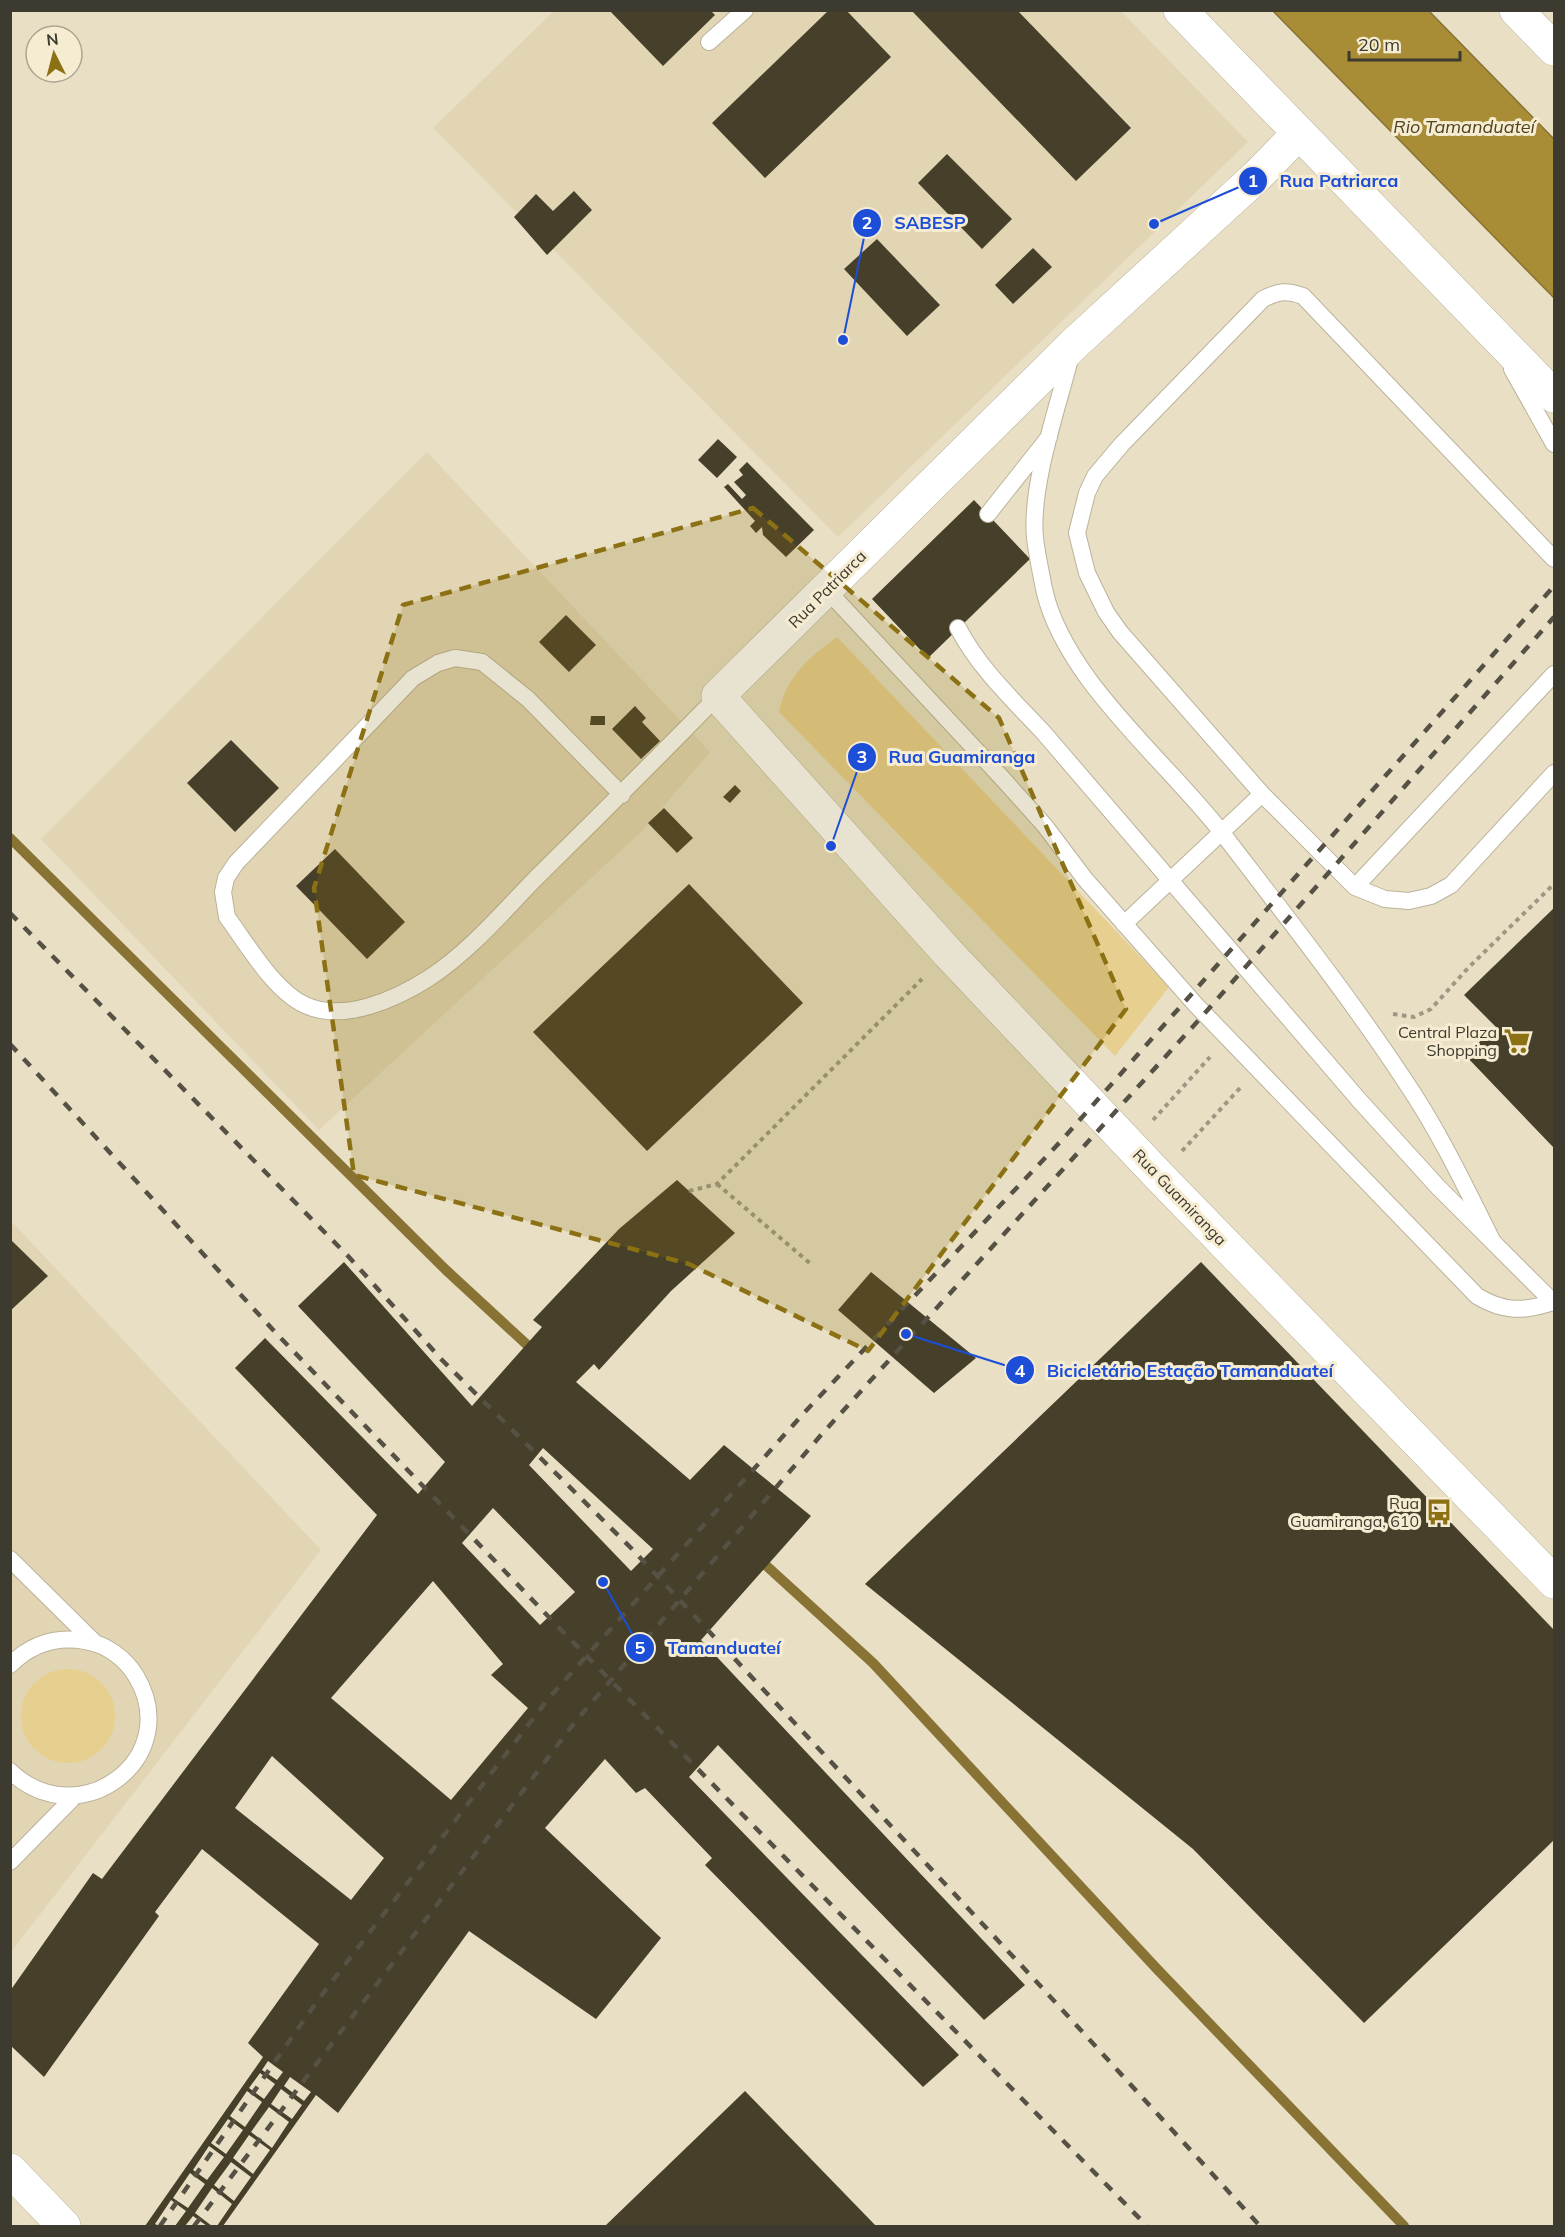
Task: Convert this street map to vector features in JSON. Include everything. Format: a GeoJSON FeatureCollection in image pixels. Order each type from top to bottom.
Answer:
{"type":"FeatureCollection","features":[{"type":"Feature","properties":{"kind":"main road"},"geometry":{"type":"LineString","coordinates":[[1180,10],[1554,396]]}},
{"type":"Feature","properties":{"kind":"main road"},"geometry":{"type":"LineString","coordinates":[[1516,10],[1554,49]]}},
{"type":"Feature","properties":{"kind":"main road","name":"Rua Patriarca"},"geometry":{"type":"LineString","coordinates":[[718,696],[1074,344],[1257,176],[1299,133]]}},
{"type":"Feature","properties":{"kind":"main road","name":"Rua Guamiranga"},"geometry":{"type":"LineString","coordinates":[[718,696],[948,953],[1554,1582]]}},
{"type":"Feature","properties":{"kind":"main road"},"geometry":{"type":"LineString","coordinates":[[10,2170],[64,2226]]}},
{"type":"Feature","properties":{"kind":"lane"},"geometry":{"type":"LineString","coordinates":[[709,42],[745,10]]}},
{"type":"Feature","properties":{"kind":"lane"},"geometry":{"type":"LineString","coordinates":[[1554,559],[1303,296],[1288,290],[1276,292],[1263,299],[1122,444],[1095,476],[1084,502],[1077,533],[1090,580],[1115,625],[1262,794],[1355,887],[1385,899],[1409,900],[1431,896],[1451,885],[1554,773]]}},
{"type":"Feature","properties":{"kind":"lane"},"geometry":{"type":"LineString","coordinates":[[1489,329],[1554,444]]}},
{"type":"Feature","properties":{"kind":"lane"},"geometry":{"type":"LineString","coordinates":[[1074,344],[1051,434],[1037,502],[1035,537],[1045,591],[1058,632],[1080,668],[1106,700],[1221,832],[1406,1081],[1447,1150],[1492,1240]]}},
{"type":"Feature","properties":{"kind":"lane"},"geometry":{"type":"LineString","coordinates":[[988,514],[1051,434]]}},
{"type":"Feature","properties":{"kind":"lane"},"geometry":{"type":"LineString","coordinates":[[826,590],[1016,794],[1124,924],[1228,1037],[1477,1296],[1496,1307],[1518,1310],[1554,1303]]}},
{"type":"Feature","properties":{"kind":"lane"},"geometry":{"type":"LineString","coordinates":[[958,628],[969,649],[991,676],[1043,732],[1367,1109],[1438,1187],[1554,1303]]}},
{"type":"Feature","properties":{"kind":"lane"},"geometry":{"type":"LineString","coordinates":[[622,795],[528,699],[482,662],[455,658],[438,663],[413,678],[249,846],[226,878],[222,892],[227,917],[261,963],[291,996],[305,1005],[323,1010],[352,1009],[377,1003],[430,977],[466,948],[622,795],[718,696]]}},
{"type":"Feature","properties":{"kind":"lane"},"geometry":{"type":"LineString","coordinates":[[1355,887],[1554,674]]}},
{"type":"Feature","properties":{"kind":"lane"},"geometry":{"type":"LineString","coordinates":[[1124,924],[1262,794]]}},
{"type":"Feature","properties":{"kind":"lane"},"geometry":{"type":"LineString","coordinates":[[10,1559],[94,1642],[115,1653],[131,1668],[143,1688],[148,1711],[147,1733],[140,1752],[129,1770],[114,1783],[95,1792],[75,1796],[52,1795],[30,1787],[10,1771]]}},
{"type":"Feature","properties":{"kind":"lane"},"geometry":{"type":"LineString","coordinates":[[10,1665],[23,1652],[45,1642],[70,1638],[94,1642]]}},
{"type":"Feature","properties":{"kind":"lane"},"geometry":{"type":"LineString","coordinates":[[10,1862],[75,1796]]}},
{"type":"Feature","properties":{"kind":"path"},"geometry":{"type":"LineString","coordinates":[[689,1191],[717,1184],[948,953]]}},
{"type":"Feature","properties":{"kind":"path"},"geometry":{"type":"LineString","coordinates":[[1130,1144],[1228,1037]]}},
{"type":"Feature","properties":{"kind":"path"},"geometry":{"type":"LineString","coordinates":[[717,1184],[812,1265]]}},
{"type":"Feature","properties":{"kind":"highlighted area"},"geometry":{"type":"Polygon","coordinates":[[[753,508],[999,718],[1126,1009],[868,1351],[689,1264],[354,1175],[314,888],[403,605],[753,508]]]}},
{"type":"Feature","properties":{"kind":"shaded area"},"geometry":{"type":"Polygon","coordinates":[[[1120,10],[1248,142],[838,537],[433,128],[554,11],[1120,10]]]}},
{"type":"Feature","properties":{"kind":"shaded area"},"geometry":{"type":"Polygon","coordinates":[[[427,452],[710,752],[643,830],[319,1130],[41,839],[427,452]]]}},
{"type":"Feature","properties":{"kind":"shaded area"},"geometry":{"type":"Polygon","coordinates":[[[837,637],[1169,987],[1115,1056],[779,712],[793,678],[808,661],[837,637]]]}},
{"type":"Feature","properties":{"kind":"shaded area"},"geometry":{"type":"Polygon","coordinates":[[[11,1221],[321,1550],[11,1952],[11,1221]]]}},
{"type":"Feature","properties":{"kind":"shaded area"},"geometry":{"type":"Polygon","coordinates":[[[68,1669],[86,1672],[101,1683],[112,1698],[115,1716],[112,1734],[101,1749],[86,1760],[68,1763],[50,1760],[35,1749],[24,1734],[21,1716],[24,1698],[35,1683],[50,1672],[68,1669]]]}},
{"type":"Feature","properties":{"kind":"water","name":"Rio Tamanduateí"},"geometry":{"type":"Polygon","coordinates":[[[1273,11],[1429,11],[1554,139],[1554,298],[1273,11]]]}},
{"type":"Feature","properties":{"kind":"building"},"geometry":{"type":"Polygon","coordinates":[[[609,10],[710,10],[715,15],[663,66],[609,10]]]}},
{"type":"Feature","properties":{"kind":"building"},"geometry":{"type":"Polygon","coordinates":[[[829,10],[846,10],[891,57],[765,178],[712,123],[829,10]]]}},
{"type":"Feature","properties":{"kind":"building"},"geometry":{"type":"Polygon","coordinates":[[[911,10],[1017,10],[1131,128],[1076,181],[911,10]]]}},
{"type":"Feature","properties":{"kind":"building"},"geometry":{"type":"Polygon","coordinates":[[[947,154],[1012,219],[982,249],[918,183],[947,154]]]}},
{"type":"Feature","properties":{"kind":"building"},"geometry":{"type":"Polygon","coordinates":[[[574,191],[592,210],[547,255],[514,217],[536,194],[553,211],[574,191]]]}},
{"type":"Feature","properties":{"kind":"building"},"geometry":{"type":"Polygon","coordinates":[[[877,239],[940,305],[907,336],[844,269],[877,239]]]}},
{"type":"Feature","properties":{"kind":"building"},"geometry":{"type":"Polygon","coordinates":[[[1033,248],[1052,267],[1013,304],[995,285],[1033,248]]]}},
{"type":"Feature","properties":{"kind":"building"},"geometry":{"type":"Polygon","coordinates":[[[718,439],[737,457],[717,478],[698,460],[718,439]]]}},
{"type":"Feature","properties":{"kind":"building"},"geometry":{"type":"Polygon","coordinates":[[[747,462],[814,530],[786,557],[763,535],[762,527],[756,533],[750,526],[755,521],[724,487],[728,484],[742,499],[746,495],[734,482],[743,475],[739,470],[747,462]]]}},
{"type":"Feature","properties":{"kind":"building"},"geometry":{"type":"Polygon","coordinates":[[[974,500],[1030,559],[928,658],[872,599],[974,500]]]}},
{"type":"Feature","properties":{"kind":"building"},"geometry":{"type":"Polygon","coordinates":[[[566,615],[596,645],[569,672],[539,642],[566,615]]]}},
{"type":"Feature","properties":{"kind":"building"},"geometry":{"type":"Polygon","coordinates":[[[635,706],[646,718],[642,722],[660,741],[641,759],[612,729],[635,706]]]}},
{"type":"Feature","properties":{"kind":"building"},"geometry":{"type":"Polygon","coordinates":[[[591,716],[605,716],[605,725],[590,725],[591,716]]]}},
{"type":"Feature","properties":{"kind":"building"},"geometry":{"type":"Polygon","coordinates":[[[231,740],[279,788],[235,832],[187,783],[231,740]]]}},
{"type":"Feature","properties":{"kind":"building"},"geometry":{"type":"Polygon","coordinates":[[[735,785],[741,791],[730,803],[723,797],[735,785]]]}},
{"type":"Feature","properties":{"kind":"building"},"geometry":{"type":"Polygon","coordinates":[[[664,808],[693,838],[677,853],[648,823],[664,808]]]}},
{"type":"Feature","properties":{"kind":"building"},"geometry":{"type":"Polygon","coordinates":[[[335,849],[405,922],[367,959],[296,886],[335,849]]]}},
{"type":"Feature","properties":{"kind":"building"},"geometry":{"type":"Polygon","coordinates":[[[689,884],[803,1003],[647,1151],[533,1032],[689,884]]]}},
{"type":"Feature","properties":{"kind":"building","name":"Central Plaza Shopping"},"geometry":{"type":"Polygon","coordinates":[[[1554,908],[1554,1148],[1465,1055],[1496,1027],[1464,995],[1554,908]]]}},
{"type":"Feature","properties":{"kind":"building"},"geometry":{"type":"Polygon","coordinates":[[[677,1180],[735,1233],[671,1291],[599,1370],[594,1364],[576,1382],[690,1480],[724,1445],[811,1516],[701,1640],[1025,1985],[984,2020],[718,1745],[689,1777],[959,2055],[923,2087],[705,1865],[712,1858],[645,1788],[636,1793],[605,1759],[545,1828],[661,1938],[596,2019],[469,1931],[338,2113],[316,2095],[223,2226],[217,2226],[232,2204],[212,2188],[195,2213],[212,2226],[207,2226],[193,2216],[185,2226],[175,2226],[186,2211],[171,2200],[155,2224],[159,2226],[145,2226],[263,2057],[248,2043],[319,1944],[202,1849],[155,1912],[159,1916],[44,2077],[10,2045],[10,1991],[93,1873],[102,1879],[377,1515],[235,1368],[265,1338],[418,1494],[445,1462],[298,1306],[344,1262],[472,1406],[542,1327],[533,1320],[619,1229],[677,1180]],[[543,1448],[529,1465],[631,1571],[653,1549],[543,1448]],[[493,1508],[462,1543],[540,1625],[575,1592],[493,1508]],[[433,1581],[331,1698],[451,1800],[528,1708],[491,1675],[503,1664],[433,1581]],[[272,1756],[235,1808],[351,1900],[384,1858],[272,1756]],[[268,2061],[262,2070],[277,2080],[283,2072],[268,2061]],[[260,2073],[249,2088],[264,2099],[275,2084],[260,2073]],[[290,2077],[284,2086],[304,2101],[311,2092],[290,2077]],[[281,2089],[271,2104],[292,2119],[302,2105],[281,2089]],[[247,2091],[230,2116],[245,2127],[262,2102],[247,2091]],[[269,2107],[251,2132],[272,2148],[289,2122],[269,2107]],[[228,2119],[211,2143],[226,2154],[243,2130],[228,2119]],[[249,2135],[233,2158],[253,2174],[270,2150],[249,2135]],[[209,2146],[193,2170],[207,2180],[224,2157],[209,2146]],[[231,2162],[214,2185],[234,2201],[251,2177],[231,2162]],[[190,2173],[173,2198],[188,2208],[205,2184],[190,2173]]]}},
{"type":"Feature","properties":{"kind":"building"},"geometry":{"type":"Polygon","coordinates":[[[10,1239],[48,1276],[10,1311],[10,1239]]]}},
{"type":"Feature","properties":{"kind":"building"},"geometry":{"type":"Polygon","coordinates":[[[1201,1262],[1554,1630],[1554,1840],[1364,2023],[1193,1849],[865,1584],[1201,1262]]]}},
{"type":"Feature","properties":{"kind":"building"},"geometry":{"type":"Polygon","coordinates":[[[871,1272],[976,1358],[934,1393],[838,1310],[871,1272]]]}},
{"type":"Feature","properties":{"kind":"building"},"geometry":{"type":"Polygon","coordinates":[[[744,2092],[876,2226],[605,2226],[744,2092]]]}},
{"type":"Feature","properties":{"kind":"waterway"},"geometry":{"type":"LineString","coordinates":[[10,838],[446,1270],[537,1354]]}},
{"type":"Feature","properties":{"kind":"waterway"},"geometry":{"type":"LineString","coordinates":[[758,1558],[873,1663],[1157,1969],[1404,2226]]}},
{"type":"Feature","properties":{"kind":"railway"},"geometry":{"type":"LineString","coordinates":[[160,2226],[318,2000],[548,1699],[803,1414],[1061,1141],[1554,586]]}},
{"type":"Feature","properties":{"kind":"railway"},"geometry":{"type":"LineString","coordinates":[[194,2226],[575,1722],[821,1435],[1197,1022],[1554,617]]}},
{"type":"Feature","properties":{"kind":"railway"},"geometry":{"type":"LineString","coordinates":[[10,913],[348,1256],[443,1361],[631,1548],[1034,1979],[1260,2226]]}},
{"type":"Feature","properties":{"kind":"railway"},"geometry":{"type":"LineString","coordinates":[[10,1044],[275,1332],[568,1637],[1147,2226]]}},
{"type":"Feature","properties":{"kind":"place","name":"Rua Patriarca"},"geometry":{"type":"Point","coordinates":[1154,224]}},
{"type":"Feature","properties":{"kind":"place","name":"SABESP"},"geometry":{"type":"Point","coordinates":[843,340]}},
{"type":"Feature","properties":{"kind":"place","name":"Rua Guamiranga"},"geometry":{"type":"Point","coordinates":[831,846]}},
{"type":"Feature","properties":{"kind":"place","name":"Central Plaza Shopping"},"geometry":{"type":"Point","coordinates":[1517,1041]}},
{"type":"Feature","properties":{"kind":"place","name":"Bicicletário Estação Tamanduateí"},"geometry":{"type":"Point","coordinates":[906,1334]}},
{"type":"Feature","properties":{"kind":"place","name":"Rua Guamiranga, 610"},"geometry":{"type":"Point","coordinates":[1439,1512]}},
{"type":"Feature","properties":{"kind":"place","name":"Tamanduateí"},"geometry":{"type":"Point","coordinates":[603,1582]}}]}
